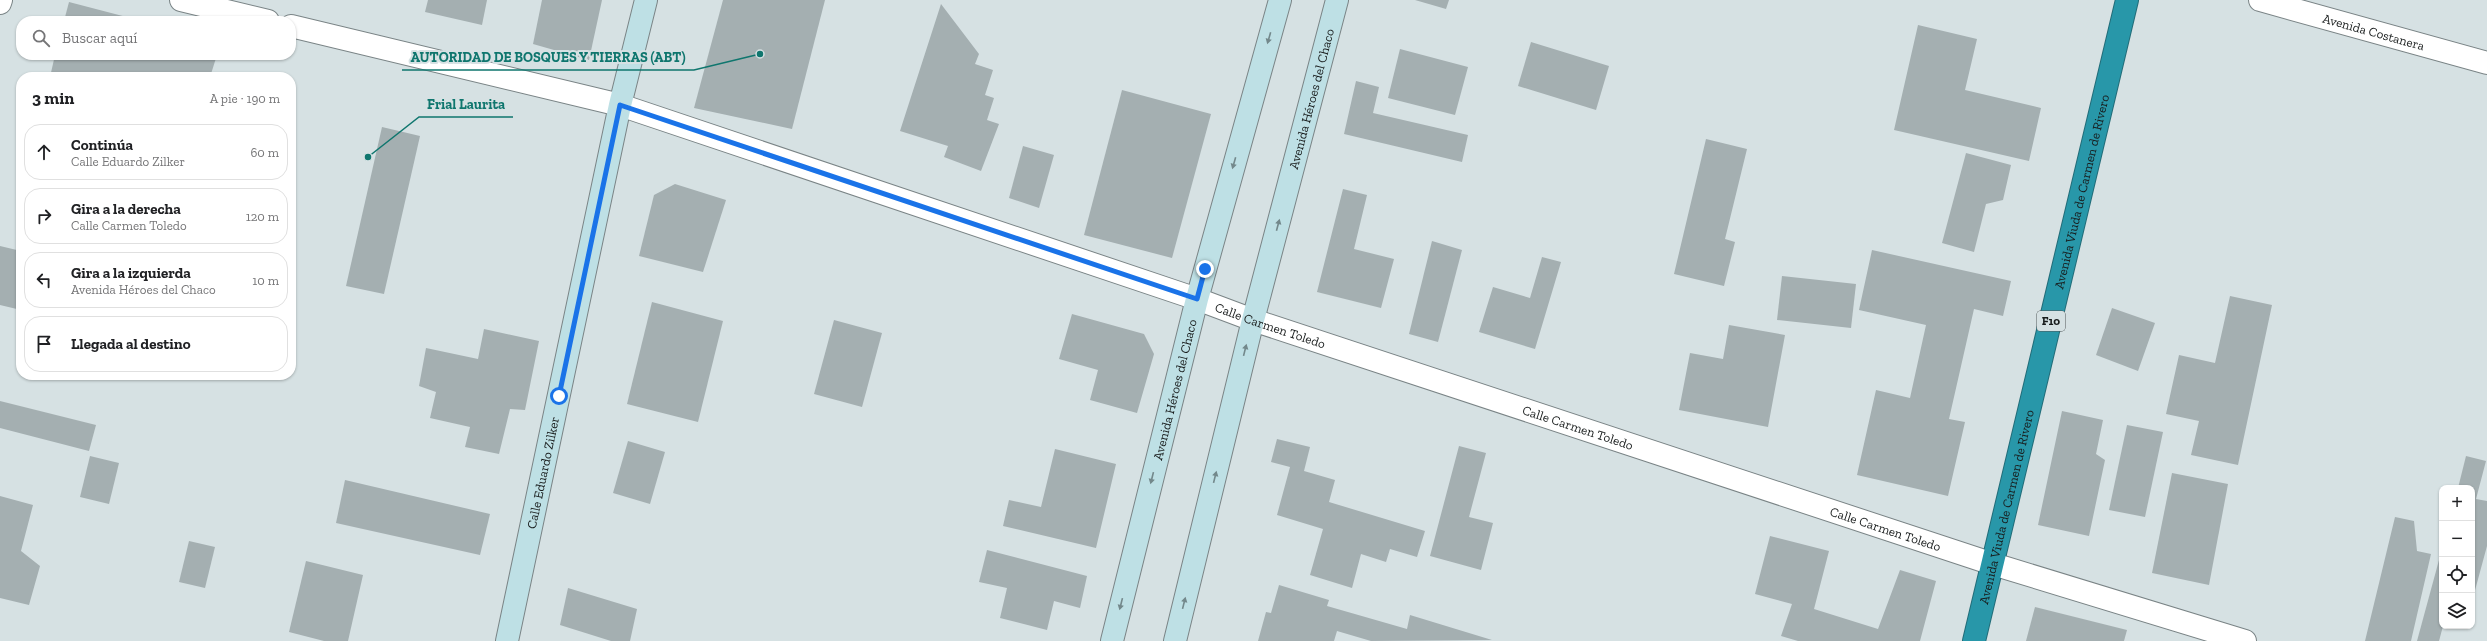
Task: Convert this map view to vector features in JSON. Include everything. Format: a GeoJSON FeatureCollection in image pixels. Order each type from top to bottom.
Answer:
{"type":"FeatureCollection","features":[{"type":"Feature","properties":{"kind":"highway","name":"Avenida Viuda de Carmen de Rivero"},"geometry":{"type":"LineString","coordinates":[[1974,641],[2127,0]]}},
{"type":"Feature","properties":{"kind":"street"},"geometry":{"type":"LineString","coordinates":[[181,0],[247,16]]}},
{"type":"Feature","properties":{"kind":"street","name":"Calle Eduardo Zilker"},"geometry":{"type":"LineString","coordinates":[[507,641],[620,105],[646,0]]}},
{"type":"Feature","properties":{"kind":"street","name":"Avenida Héroes del Chaco"},"geometry":{"type":"LineString","coordinates":[[1112,641],[1197,299],[1280,0]]}},
{"type":"Feature","properties":{"kind":"street","name":"Avenida Héroes del Chaco"},"geometry":{"type":"LineString","coordinates":[[1175,641],[1253,320],[1337,0]]}},
{"type":"Feature","properties":{"kind":"street","name":"Avenida Costanera"},"geometry":{"type":"LineString","coordinates":[[2260,0],[2487,63]]}},
{"type":"Feature","properties":{"kind":"street","name":"Calle Carmen Toledo"},"geometry":{"type":"LineString","coordinates":[[296,27],[620,105],[1197,299],[1253,320],[1993,564],[2245,641]]}},
{"type":"Feature","properties":{"kind":"building"},"geometry":{"type":"Polygon","coordinates":[[[428,0],[487,0],[482,25],[425,12],[428,0]]]}},
{"type":"Feature","properties":{"kind":"building"},"geometry":{"type":"Polygon","coordinates":[[[542,0],[602,0],[589,60],[533,44],[542,0]]]}},
{"type":"Feature","properties":{"kind":"building"},"geometry":{"type":"Polygon","coordinates":[[[723,0],[825,0],[792,129],[694,108],[723,0]]]}},
{"type":"Feature","properties":{"kind":"building"},"geometry":{"type":"Polygon","coordinates":[[[1415,0],[1449,0],[1446,9],[1415,0]]]}},
{"type":"Feature","properties":{"kind":"building"},"geometry":{"type":"Polygon","coordinates":[[[69,2],[123,16],[65,16],[69,2]]]}},
{"type":"Feature","properties":{"kind":"building"},"geometry":{"type":"Polygon","coordinates":[[[941,4],[979,54],[975,64],[993,70],[985,95],[994,98],[987,120],[999,124],[981,171],[944,157],[948,146],[900,131],[941,4]]]}},
{"type":"Feature","properties":{"kind":"building"},"geometry":{"type":"Polygon","coordinates":[[[1918,25],[1977,39],[1965,90],[2041,108],[2029,161],[1894,130],[1918,25]]]}},
{"type":"Feature","properties":{"kind":"building"},"geometry":{"type":"Polygon","coordinates":[[[1531,42],[1609,66],[1596,110],[1518,86],[1531,42]]]}},
{"type":"Feature","properties":{"kind":"building"},"geometry":{"type":"Polygon","coordinates":[[[1400,49],[1468,67],[1455,115],[1388,98],[1400,49]]]}},
{"type":"Feature","properties":{"kind":"building"},"geometry":{"type":"Polygon","coordinates":[[[54,60],[215,60],[212,72],[51,72],[54,60]]]}},
{"type":"Feature","properties":{"kind":"building"},"geometry":{"type":"Polygon","coordinates":[[[1356,81],[1379,87],[1373,113],[1468,135],[1462,162],[1344,134],[1356,81]]]}},
{"type":"Feature","properties":{"kind":"building"},"geometry":{"type":"Polygon","coordinates":[[[1122,90],[1211,114],[1172,258],[1084,235],[1122,90]]]}},
{"type":"Feature","properties":{"kind":"building"},"geometry":{"type":"Polygon","coordinates":[[[382,127],[420,136],[384,294],[346,286],[382,127]]]}},
{"type":"Feature","properties":{"kind":"building"},"geometry":{"type":"Polygon","coordinates":[[[1706,139],[1747,149],[1725,239],[1735,242],[1724,286],[1674,274],[1706,139]]]}},
{"type":"Feature","properties":{"kind":"building"},"geometry":{"type":"Polygon","coordinates":[[[1023,146],[1054,155],[1039,208],[1009,198],[1023,146]]]}},
{"type":"Feature","properties":{"kind":"building"},"geometry":{"type":"Polygon","coordinates":[[[1966,153],[2011,165],[2003,200],[1986,204],[1974,252],[1942,243],[1966,153]]]}},
{"type":"Feature","properties":{"kind":"building"},"geometry":{"type":"Polygon","coordinates":[[[675,184],[726,200],[703,272],[639,256],[654,195],[675,184]]]}},
{"type":"Feature","properties":{"kind":"building"},"geometry":{"type":"Polygon","coordinates":[[[1343,189],[1367,195],[1354,249],[1394,259],[1381,308],[1317,292],[1343,189]]]}},
{"type":"Feature","properties":{"kind":"building"},"geometry":{"type":"Polygon","coordinates":[[[1432,241],[1462,250],[1438,342],[1409,334],[1432,241]]]}},
{"type":"Feature","properties":{"kind":"building"},"geometry":{"type":"Polygon","coordinates":[[[0,246],[16,250],[16,309],[0,305],[0,246]]]}},
{"type":"Feature","properties":{"kind":"building"},"geometry":{"type":"Polygon","coordinates":[[[1872,250],[2011,281],[2003,316],[1974,309],[1949,419],[1965,422],[1948,496],[1857,475],[1876,390],[1910,398],[1926,325],[1859,310],[1872,250]]]}},
{"type":"Feature","properties":{"kind":"building"},"geometry":{"type":"Polygon","coordinates":[[[1542,257],[1561,262],[1535,349],[1479,332],[1493,287],[1530,298],[1542,257]]]}},
{"type":"Feature","properties":{"kind":"building"},"geometry":{"type":"Polygon","coordinates":[[[1782,276],[1856,284],[1851,328],[1777,320],[1782,276]]]}},
{"type":"Feature","properties":{"kind":"building"},"geometry":{"type":"Polygon","coordinates":[[[2230,296],[2272,305],[2238,465],[2191,455],[2199,421],[2166,414],[2179,355],[2215,363],[2230,296]]]}},
{"type":"Feature","properties":{"kind":"building"},"geometry":{"type":"Polygon","coordinates":[[[652,302],[723,321],[698,422],[627,404],[652,302]]]}},
{"type":"Feature","properties":{"kind":"building"},"geometry":{"type":"Polygon","coordinates":[[[2112,308],[2155,323],[2138,371],[2096,355],[2112,308]]]}},
{"type":"Feature","properties":{"kind":"building"},"geometry":{"type":"Polygon","coordinates":[[[1072,314],[1144,334],[1154,354],[1137,413],[1090,400],[1098,370],[1059,359],[1072,314]]]}},
{"type":"Feature","properties":{"kind":"building"},"geometry":{"type":"Polygon","coordinates":[[[834,320],[882,333],[862,407],[814,394],[834,320]]]}},
{"type":"Feature","properties":{"kind":"building"},"geometry":{"type":"Polygon","coordinates":[[[1729,325],[1785,335],[1768,427],[1679,410],[1690,353],[1723,359],[1729,325]]]}},
{"type":"Feature","properties":{"kind":"building"},"geometry":{"type":"Polygon","coordinates":[[[484,329],[539,341],[525,410],[510,409],[499,454],[465,447],[470,427],[430,418],[436,392],[419,386],[426,348],[478,359],[484,329]]]}},
{"type":"Feature","properties":{"kind":"building"},"geometry":{"type":"Polygon","coordinates":[[[0,401],[96,425],[89,451],[0,428],[0,401]]]}},
{"type":"Feature","properties":{"kind":"building"},"geometry":{"type":"Polygon","coordinates":[[[2062,411],[2103,420],[2096,454],[2105,460],[2089,536],[2038,525],[2062,411]]]}},
{"type":"Feature","properties":{"kind":"building"},"geometry":{"type":"Polygon","coordinates":[[[2127,425],[2163,432],[2145,517],[2109,510],[2127,425]]]}},
{"type":"Feature","properties":{"kind":"building"},"geometry":{"type":"Polygon","coordinates":[[[1277,439],[1310,447],[1304,471],[1335,480],[1329,502],[1425,531],[1417,557],[1390,549],[1386,562],[1361,554],[1352,588],[1310,575],[1323,529],[1277,515],[1290,467],[1271,462],[1277,439]]]}},
{"type":"Feature","properties":{"kind":"building"},"geometry":{"type":"Polygon","coordinates":[[[628,441],[665,452],[650,504],[613,493],[628,441]]]}},
{"type":"Feature","properties":{"kind":"building"},"geometry":{"type":"Polygon","coordinates":[[[1459,446],[1486,453],[1469,517],[1493,523],[1481,570],[1430,556],[1459,446]]]}},
{"type":"Feature","properties":{"kind":"building"},"geometry":{"type":"Polygon","coordinates":[[[1055,449],[1116,464],[1096,548],[1003,526],[1009,500],[1041,507],[1055,449]]]}},
{"type":"Feature","properties":{"kind":"building"},"geometry":{"type":"Polygon","coordinates":[[[90,456],[119,463],[109,504],[80,497],[90,456]]]}},
{"type":"Feature","properties":{"kind":"building"},"geometry":{"type":"Polygon","coordinates":[[[2466,456],[2486,461],[2476,499],[2487,501],[2487,546],[2475,590],[2475,485],[2459,485],[2466,456]]]}},
{"type":"Feature","properties":{"kind":"building"},"geometry":{"type":"Polygon","coordinates":[[[2172,473],[2228,484],[2209,585],[2152,573],[2172,473]]]}},
{"type":"Feature","properties":{"kind":"building"},"geometry":{"type":"Polygon","coordinates":[[[345,480],[490,514],[480,555],[336,523],[345,480]]]}},
{"type":"Feature","properties":{"kind":"building"},"geometry":{"type":"Polygon","coordinates":[[[0,496],[33,505],[21,551],[40,566],[29,605],[0,598],[0,496]]]}},
{"type":"Feature","properties":{"kind":"building"},"geometry":{"type":"Polygon","coordinates":[[[2395,517],[2414,521],[2417,551],[2431,554],[2411,641],[2365,641],[2395,517]]]}},
{"type":"Feature","properties":{"kind":"building"},"geometry":{"type":"Polygon","coordinates":[[[1770,536],[1829,551],[1814,609],[1878,629],[1900,570],[1936,581],[1920,641],[1798,641],[1781,636],[1792,604],[1755,594],[1770,536]]]}},
{"type":"Feature","properties":{"kind":"building"},"geometry":{"type":"Polygon","coordinates":[[[189,541],[215,547],[205,588],[179,582],[189,541]]]}},
{"type":"Feature","properties":{"kind":"building"},"geometry":{"type":"Polygon","coordinates":[[[987,550],[1087,576],[1080,608],[1054,601],[1047,630],[1000,618],[1007,588],[979,582],[987,550]]]}},
{"type":"Feature","properties":{"kind":"building"},"geometry":{"type":"Polygon","coordinates":[[[2439,560],[2439,629],[2442,629],[2439,641],[2417,641],[2439,560]]]}},
{"type":"Feature","properties":{"kind":"building"},"geometry":{"type":"Polygon","coordinates":[[[306,561],[363,575],[348,641],[324,641],[289,632],[306,561]]]}},
{"type":"Feature","properties":{"kind":"building"},"geometry":{"type":"Polygon","coordinates":[[[1279,585],[1329,600],[1327,606],[1407,629],[1410,615],[1492,640],[1371,641],[1337,631],[1334,641],[1258,641],[1266,612],[1271,613],[1279,585]]]}},
{"type":"Feature","properties":{"kind":"building"},"geometry":{"type":"Polygon","coordinates":[[[568,588],[637,609],[630,641],[611,641],[560,625],[568,588]]]}},
{"type":"Feature","properties":{"kind":"building"},"geometry":{"type":"Polygon","coordinates":[[[2035,607],[2127,630],[2124,641],[2026,641],[2035,607]]]}},
{"type":"Feature","properties":{"kind":"place","name":"AUTORIDAD DE BOSQUES Y TIERRAS (ABT)"},"geometry":{"type":"Point","coordinates":[760,54]}},
{"type":"Feature","properties":{"kind":"place","name":"Frial Laurita"},"geometry":{"type":"Point","coordinates":[368,157]}},
{"type":"Feature","properties":{"kind":"route"},"geometry":{"type":"LineString","coordinates":[[559,396],[620,105],[1197,299],[1205,269]]}}]}
